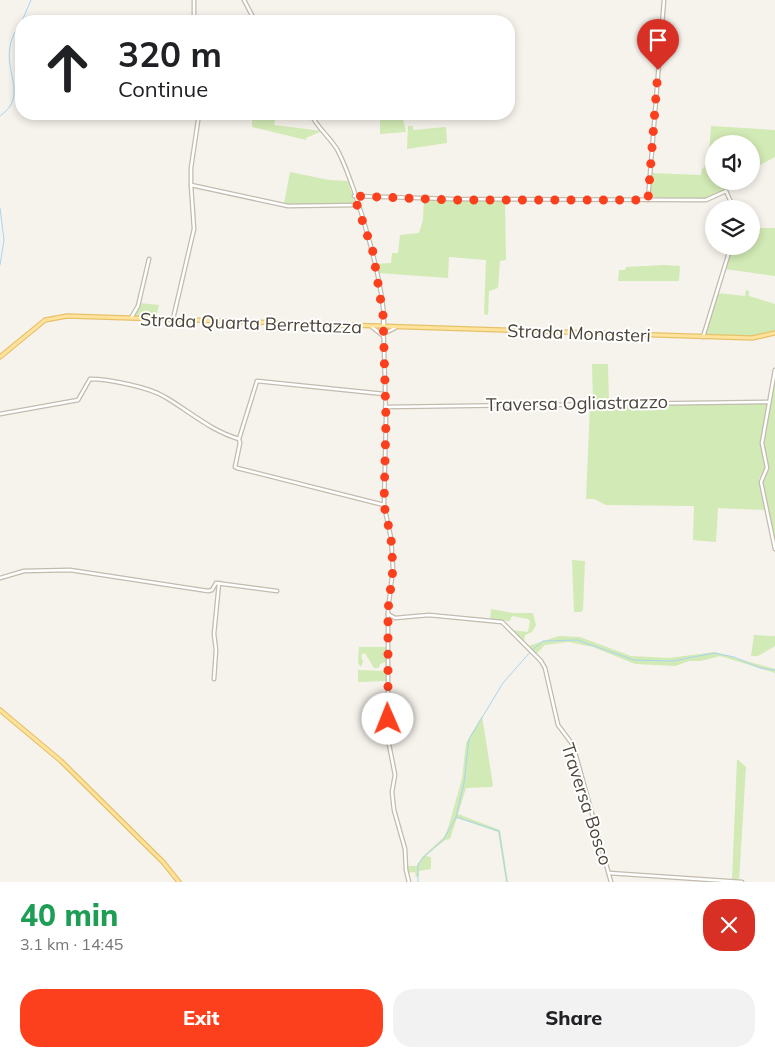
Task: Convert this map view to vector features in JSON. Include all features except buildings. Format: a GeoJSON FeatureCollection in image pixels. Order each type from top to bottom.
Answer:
{"type":"FeatureCollection","features":[{"type":"Feature","properties":{"kind":"main road","name":"Strada Quarta Berrettazza"},"geometry":{"type":"LineString","coordinates":[[0,356],[40,323],[51,317],[383,327]]}},
{"type":"Feature","properties":{"kind":"main road","name":"Strada Monasteri"},"geometry":{"type":"LineString","coordinates":[[383,327],[752,338],[775,333]]}},
{"type":"Feature","properties":{"kind":"main road"},"geometry":{"type":"LineString","coordinates":[[0,710],[61,761],[164,862],[179,882]]}},
{"type":"Feature","properties":{"kind":"street"},"geometry":{"type":"LineString","coordinates":[[194,0],[194,15]]}},
{"type":"Feature","properties":{"kind":"street"},"geometry":{"type":"LineString","coordinates":[[244,0],[252,15]]}},
{"type":"Feature","properties":{"kind":"street"},"geometry":{"type":"LineString","coordinates":[[648,200],[664,0]]}},
{"type":"Feature","properties":{"kind":"street"},"geometry":{"type":"LineString","coordinates":[[173,320],[194,229],[191,168],[198,120]]}},
{"type":"Feature","properties":{"kind":"street"},"geometry":{"type":"LineString","coordinates":[[315,120],[339,154],[358,205],[373,252],[384,320],[382,340],[385,406],[384,505],[392,545],[393,569],[388,614],[388,739],[395,775],[392,795],[396,819],[405,849],[406,870],[409,882]]}},
{"type":"Feature","properties":{"kind":"street"},"geometry":{"type":"LineString","coordinates":[[192,184],[286,205],[358,205]]}},
{"type":"Feature","properties":{"kind":"street"},"geometry":{"type":"LineString","coordinates":[[706,200],[726,191],[730,200]]}},
{"type":"Feature","properties":{"kind":"street"},"geometry":{"type":"LineString","coordinates":[[354,196],[452,200],[705,200]]}},
{"type":"Feature","properties":{"kind":"street"},"geometry":{"type":"LineString","coordinates":[[703,337],[728,255]]}},
{"type":"Feature","properties":{"kind":"street"},"geometry":{"type":"LineString","coordinates":[[130,318],[138,306],[148,259]]}},
{"type":"Feature","properties":{"kind":"street"},"geometry":{"type":"LineString","coordinates":[[383,335],[372,327],[384,320]]}},
{"type":"Feature","properties":{"kind":"street"},"geometry":{"type":"LineString","coordinates":[[384,320],[397,327]]}},
{"type":"Feature","properties":{"kind":"street"},"geometry":{"type":"LineString","coordinates":[[383,335],[397,327]]}},
{"type":"Feature","properties":{"kind":"street"},"geometry":{"type":"LineString","coordinates":[[775,370],[762,444],[768,468],[761,482],[775,549]]}},
{"type":"Feature","properties":{"kind":"street"},"geometry":{"type":"LineString","coordinates":[[0,414],[78,400],[88,381],[92,379],[159,394],[194,417],[238,439]]}},
{"type":"Feature","properties":{"kind":"street"},"geometry":{"type":"LineString","coordinates":[[384,394],[257,382],[238,439],[240,443],[235,467],[384,505]]}},
{"type":"Feature","properties":{"kind":"street","name":"Traversa Ogliastrazzo"},"geometry":{"type":"LineString","coordinates":[[385,406],[768,402]]}},
{"type":"Feature","properties":{"kind":"street"},"geometry":{"type":"LineString","coordinates":[[0,578],[24,571],[46,569],[81,571],[208,591],[212,590],[215,584],[219,583],[278,591]]}},
{"type":"Feature","properties":{"kind":"street"},"geometry":{"type":"LineString","coordinates":[[214,680],[216,650],[214,634],[219,583]]}},
{"type":"Feature","properties":{"kind":"street","name":"Traversa Bosco"},"geometry":{"type":"LineString","coordinates":[[388,614],[396,618],[430,615],[502,622],[541,660],[545,668],[558,725],[573,744],[611,882]]}},
{"type":"Feature","properties":{"kind":"street"},"geometry":{"type":"LineString","coordinates":[[609,873],[742,882]]}},
{"type":"Feature","properties":{"kind":"green space"},"geometry":{"type":"Polygon","coordinates":[[[252,120],[275,120],[274,125],[322,131],[306,138],[306,140],[252,127],[252,120]]]}},
{"type":"Feature","properties":{"kind":"green space"},"geometry":{"type":"Polygon","coordinates":[[[380,120],[403,120],[406,132],[380,134],[380,120]]]}},
{"type":"Feature","properties":{"kind":"green space"},"geometry":{"type":"Polygon","coordinates":[[[408,126],[413,126],[413,130],[446,127],[447,143],[407,149],[408,126]]]}},
{"type":"Feature","properties":{"kind":"green space"},"geometry":{"type":"Polygon","coordinates":[[[711,126],[775,130],[775,157],[760,165],[760,135],[710,135],[711,126]]]}},
{"type":"Feature","properties":{"kind":"green space"},"geometry":{"type":"Polygon","coordinates":[[[705,166],[705,190],[725,191],[709,199],[649,197],[651,173],[701,175],[702,169],[705,166]]]}},
{"type":"Feature","properties":{"kind":"green space"},"geometry":{"type":"Polygon","coordinates":[[[290,172],[329,180],[348,181],[355,204],[284,204],[290,172]]]}},
{"type":"Feature","properties":{"kind":"green space"},"geometry":{"type":"Polygon","coordinates":[[[424,199],[505,201],[506,260],[500,261],[498,288],[489,291],[488,315],[484,314],[486,260],[449,257],[448,278],[378,273],[377,264],[391,263],[392,253],[398,253],[400,235],[419,233],[423,220],[424,199]]]}},
{"type":"Feature","properties":{"kind":"green space"},"geometry":{"type":"Polygon","coordinates":[[[760,228],[775,228],[775,276],[725,269],[729,255],[760,255],[760,228]]]}},
{"type":"Feature","properties":{"kind":"green space"},"geometry":{"type":"Polygon","coordinates":[[[680,266],[679,281],[618,281],[619,270],[625,270],[626,267],[680,266]]]}},
{"type":"Feature","properties":{"kind":"green space"},"geometry":{"type":"Polygon","coordinates":[[[746,290],[749,291],[749,296],[775,304],[775,332],[755,337],[705,335],[717,293],[745,296],[746,290]]]}},
{"type":"Feature","properties":{"kind":"green space"},"geometry":{"type":"Polygon","coordinates":[[[140,303],[159,305],[156,318],[133,317],[140,303]]]}},
{"type":"Feature","properties":{"kind":"green space"},"geometry":{"type":"Polygon","coordinates":[[[592,364],[608,364],[609,402],[593,403],[592,364]]]}},
{"type":"Feature","properties":{"kind":"green space"},"geometry":{"type":"Polygon","coordinates":[[[775,380],[775,545],[762,482],[769,470],[763,442],[773,381],[775,380]]]}},
{"type":"Feature","properties":{"kind":"green space"},"geometry":{"type":"Polygon","coordinates":[[[767,403],[761,445],[766,466],[759,479],[765,510],[718,508],[716,542],[693,540],[694,506],[606,505],[594,499],[586,499],[590,404],[767,403]]]}},
{"type":"Feature","properties":{"kind":"green space"},"geometry":{"type":"Polygon","coordinates":[[[572,560],[585,561],[583,610],[581,612],[574,612],[572,560]]]}},
{"type":"Feature","properties":{"kind":"green space"},"geometry":{"type":"Polygon","coordinates":[[[491,609],[512,613],[533,613],[536,625],[532,632],[525,635],[524,642],[512,630],[528,632],[530,621],[528,619],[512,616],[510,621],[490,620],[491,609]]]}},
{"type":"Feature","properties":{"kind":"green space"},"geometry":{"type":"Polygon","coordinates":[[[754,635],[775,636],[775,646],[758,656],[751,656],[754,635]]]}},
{"type":"Feature","properties":{"kind":"green space"},"geometry":{"type":"Polygon","coordinates":[[[559,636],[580,637],[631,656],[669,658],[715,652],[775,669],[775,673],[720,656],[701,661],[689,661],[675,666],[635,664],[593,647],[568,642],[545,645],[536,654],[528,646],[559,636]]]}},
{"type":"Feature","properties":{"kind":"green space"},"geometry":{"type":"Polygon","coordinates":[[[359,647],[387,647],[386,662],[380,664],[379,668],[374,668],[365,653],[361,655],[363,662],[361,667],[358,663],[359,647]]]}},
{"type":"Feature","properties":{"kind":"green space"},"geometry":{"type":"Polygon","coordinates":[[[358,670],[386,671],[386,681],[358,682],[358,670]]]}},
{"type":"Feature","properties":{"kind":"green space"},"geometry":{"type":"Polygon","coordinates":[[[482,716],[493,785],[492,787],[466,788],[458,814],[500,830],[508,882],[506,882],[498,832],[457,818],[450,839],[445,840],[425,856],[431,857],[431,869],[419,871],[419,876],[416,877],[415,872],[407,873],[407,866],[417,866],[422,857],[444,837],[462,779],[466,743],[482,716]]]}},
{"type":"Feature","properties":{"kind":"green space"},"geometry":{"type":"Polygon","coordinates":[[[737,759],[746,767],[739,881],[732,880],[737,759]]]}},
{"type":"Feature","properties":{"kind":"waterway"},"geometry":{"type":"LineString","coordinates":[[25,15],[31,0]]}},
{"type":"Feature","properties":{"kind":"waterway"},"geometry":{"type":"LineString","coordinates":[[0,116],[13,101],[14,84],[9,57],[10,47],[15,34]]}},
{"type":"Feature","properties":{"kind":"waterway"},"geometry":{"type":"LineString","coordinates":[[0,208],[4,240],[0,265]]}},
{"type":"Feature","properties":{"kind":"waterway"},"geometry":{"type":"LineString","coordinates":[[418,882],[418,864],[444,839],[456,817],[464,783],[469,739],[503,683],[531,651],[543,641],[577,640],[634,660],[673,661],[714,653],[734,657],[760,668],[775,670]]}},
{"type":"Feature","properties":{"kind":"waterway"},"geometry":{"type":"LineString","coordinates":[[456,817],[499,831],[507,882]]}},
{"type":"Feature","properties":{"kind":"route"},"geometry":{"type":"LineString","coordinates":[[388,719],[388,610],[393,569],[390,528],[384,505],[386,419],[383,377],[383,315],[373,252],[354,196],[452,200],[648,200],[658,70]]}}]}
